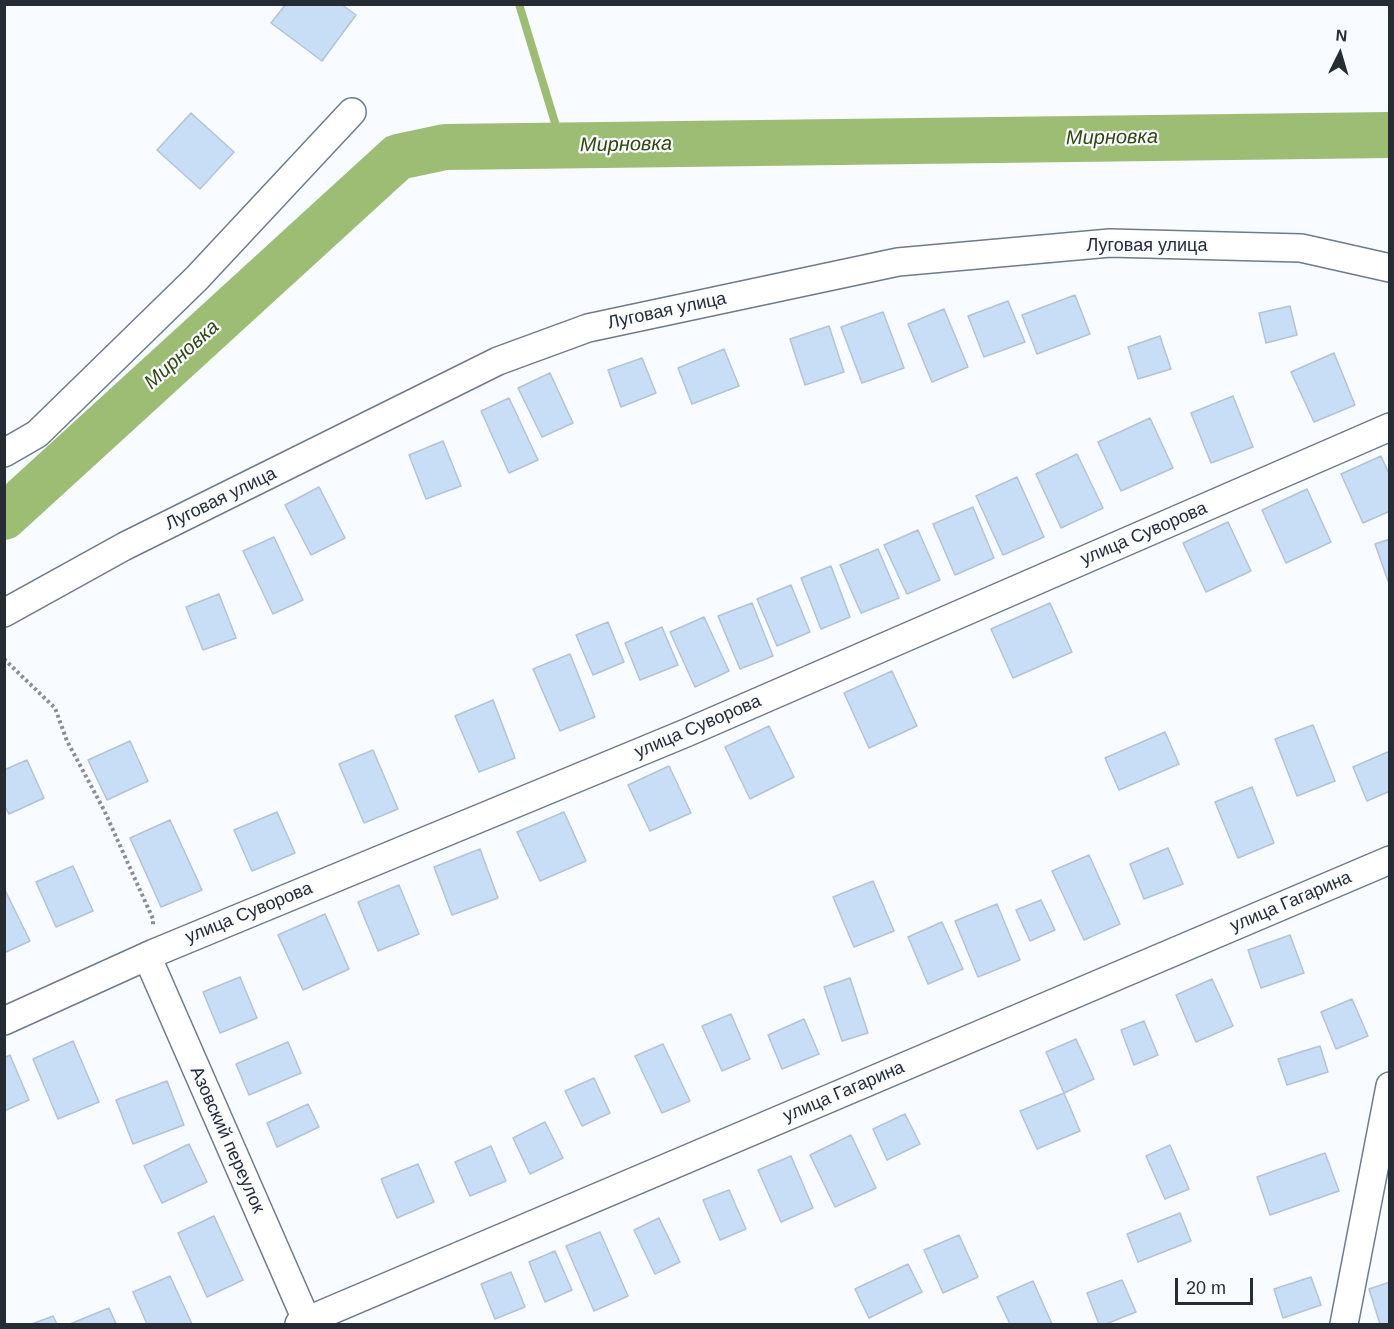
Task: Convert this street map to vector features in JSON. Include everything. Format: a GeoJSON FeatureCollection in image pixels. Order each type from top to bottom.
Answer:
{"type":"FeatureCollection","features":[{"type":"Feature","properties":{"kind":"street"},"geometry":{"type":"LineString","coordinates":[[4,453],[37,434],[172,303],[352,112]]}},
{"type":"Feature","properties":{"kind":"street","name":"Луговая улица"},"geometry":{"type":"LineString","coordinates":[[4,613],[125,546],[498,361],[588,328],[898,262],[1110,243],[1301,248],[1389,268]]}},
{"type":"Feature","properties":{"kind":"street","name":"улица Суворова"},"geometry":{"type":"LineString","coordinates":[[4,1020],[150,954],[686,733],[1389,427]]}},
{"type":"Feature","properties":{"kind":"street","name":"улица Гагарина"},"geometry":{"type":"LineString","coordinates":[[305,1324],[1389,860]]}},
{"type":"Feature","properties":{"kind":"street","name":"Азовский переулок"},"geometry":{"type":"LineString","coordinates":[[150,954],[305,1324]]}},
{"type":"Feature","properties":{"kind":"street"},"geometry":{"type":"LineString","coordinates":[[1344,1324],[1389,1086]]}},
{"type":"Feature","properties":{"kind":"path"},"geometry":{"type":"LineString","coordinates":[[4,658],[55,708],[153,919],[150,954]]}},
{"type":"Feature","properties":{"kind":"building"},"geometry":{"type":"Polygon","coordinates":[[[286,4],[341,4],[356,15],[322,61],[271,23],[286,4]]]}},
{"type":"Feature","properties":{"kind":"building"},"geometry":{"type":"Polygon","coordinates":[[[191,113],[234,152],[200,189],[157,150],[191,113]]]}},
{"type":"Feature","properties":{"kind":"building"},"geometry":{"type":"Polygon","coordinates":[[[1075,295],[1090,334],[1037,354],[1022,315],[1075,295]]]}},
{"type":"Feature","properties":{"kind":"building"},"geometry":{"type":"Polygon","coordinates":[[[1008,301],[1025,342],[984,357],[968,316],[1008,301]]]}},
{"type":"Feature","properties":{"kind":"building"},"geometry":{"type":"Polygon","coordinates":[[[1290,306],[1297,335],[1266,343],[1259,313],[1290,306]]]}},
{"type":"Feature","properties":{"kind":"building"},"geometry":{"type":"Polygon","coordinates":[[[944,309],[968,367],[932,382],[908,324],[944,309]]]}},
{"type":"Feature","properties":{"kind":"building"},"geometry":{"type":"Polygon","coordinates":[[[883,312],[904,368],[862,383],[841,327],[883,312]]]}},
{"type":"Feature","properties":{"kind":"building"},"geometry":{"type":"Polygon","coordinates":[[[829,326],[844,372],[805,385],[790,339],[829,326]]]}},
{"type":"Feature","properties":{"kind":"building"},"geometry":{"type":"Polygon","coordinates":[[[1160,336],[1171,369],[1138,379],[1128,347],[1160,336]]]}},
{"type":"Feature","properties":{"kind":"building"},"geometry":{"type":"Polygon","coordinates":[[[724,349],[739,386],[692,404],[678,368],[724,349]]]}},
{"type":"Feature","properties":{"kind":"building"},"geometry":{"type":"Polygon","coordinates":[[[1334,353],[1355,405],[1314,422],[1291,372],[1334,353]]]}},
{"type":"Feature","properties":{"kind":"building"},"geometry":{"type":"Polygon","coordinates":[[[642,358],[656,393],[621,407],[608,370],[642,358]]]}},
{"type":"Feature","properties":{"kind":"building"},"geometry":{"type":"Polygon","coordinates":[[[550,373],[573,423],[542,437],[518,388],[550,373]]]}},
{"type":"Feature","properties":{"kind":"building"},"geometry":{"type":"Polygon","coordinates":[[[1233,396],[1253,447],[1211,463],[1191,413],[1233,396]]]}},
{"type":"Feature","properties":{"kind":"building"},"geometry":{"type":"Polygon","coordinates":[[[509,398],[538,460],[509,473],[481,411],[509,398]]]}},
{"type":"Feature","properties":{"kind":"building"},"geometry":{"type":"Polygon","coordinates":[[[1150,418],[1173,468],[1121,491],[1098,442],[1150,418]]]}},
{"type":"Feature","properties":{"kind":"building"},"geometry":{"type":"Polygon","coordinates":[[[443,441],[461,486],[426,499],[409,455],[443,441]]]}},
{"type":"Feature","properties":{"kind":"building"},"geometry":{"type":"Polygon","coordinates":[[[1077,454],[1103,508],[1061,528],[1036,474],[1077,454]]]}},
{"type":"Feature","properties":{"kind":"building"},"geometry":{"type":"Polygon","coordinates":[[[1381,456],[1390,476],[1390,511],[1363,523],[1341,474],[1381,456]]]}},
{"type":"Feature","properties":{"kind":"building"},"geometry":{"type":"Polygon","coordinates":[[[1017,477],[1044,537],[1003,555],[976,496],[1017,477]]]}},
{"type":"Feature","properties":{"kind":"building"},"geometry":{"type":"Polygon","coordinates":[[[319,487],[345,538],[311,555],[285,505],[319,487]]]}},
{"type":"Feature","properties":{"kind":"building"},"geometry":{"type":"Polygon","coordinates":[[[1307,489],[1331,542],[1286,563],[1262,510],[1307,489]]]}},
{"type":"Feature","properties":{"kind":"building"},"geometry":{"type":"Polygon","coordinates":[[[973,507],[994,558],[955,575],[933,524],[973,507]]]}},
{"type":"Feature","properties":{"kind":"building"},"geometry":{"type":"Polygon","coordinates":[[[1228,522],[1251,571],[1206,592],[1183,543],[1228,522]]]}},
{"type":"Feature","properties":{"kind":"building"},"geometry":{"type":"Polygon","coordinates":[[[918,530],[940,580],[907,594],[884,545],[918,530]]]}},
{"type":"Feature","properties":{"kind":"building"},"geometry":{"type":"Polygon","coordinates":[[[274,537],[303,600],[273,614],[243,551],[274,537]]]}},
{"type":"Feature","properties":{"kind":"building"},"geometry":{"type":"Polygon","coordinates":[[[1390,539],[1390,580],[1388,581],[1375,544],[1390,539]]]}},
{"type":"Feature","properties":{"kind":"building"},"geometry":{"type":"Polygon","coordinates":[[[878,549],[899,598],[861,613],[840,565],[878,549]]]}},
{"type":"Feature","properties":{"kind":"building"},"geometry":{"type":"Polygon","coordinates":[[[831,566],[850,617],[821,629],[801,578],[831,566]]]}},
{"type":"Feature","properties":{"kind":"building"},"geometry":{"type":"Polygon","coordinates":[[[791,585],[810,632],[777,646],[757,599],[791,585]]]}},
{"type":"Feature","properties":{"kind":"building"},"geometry":{"type":"Polygon","coordinates":[[[219,594],[236,638],[203,650],[186,607],[219,594]]]}},
{"type":"Feature","properties":{"kind":"building"},"geometry":{"type":"Polygon","coordinates":[[[752,603],[773,656],[740,669],[718,616],[752,603]]]}},
{"type":"Feature","properties":{"kind":"building"},"geometry":{"type":"Polygon","coordinates":[[[1050,603],[1072,652],[1013,678],[991,629],[1050,603]]]}},
{"type":"Feature","properties":{"kind":"building"},"geometry":{"type":"Polygon","coordinates":[[[704,617],[729,671],[695,687],[670,632],[704,617]]]}},
{"type":"Feature","properties":{"kind":"building"},"geometry":{"type":"Polygon","coordinates":[[[608,622],[624,662],[593,675],[576,635],[608,622]]]}},
{"type":"Feature","properties":{"kind":"building"},"geometry":{"type":"Polygon","coordinates":[[[662,627],[678,665],[640,680],[625,643],[662,627]]]}},
{"type":"Feature","properties":{"kind":"building"},"geometry":{"type":"Polygon","coordinates":[[[570,654],[595,717],[560,731],[533,669],[570,654]]]}},
{"type":"Feature","properties":{"kind":"building"},"geometry":{"type":"Polygon","coordinates":[[[892,671],[917,726],[869,748],[844,693],[892,671]]]}},
{"type":"Feature","properties":{"kind":"building"},"geometry":{"type":"Polygon","coordinates":[[[493,700],[515,758],[479,772],[455,716],[493,700]]]}},
{"type":"Feature","properties":{"kind":"building"},"geometry":{"type":"Polygon","coordinates":[[[1313,725],[1335,781],[1297,796],[1275,739],[1313,725]]]}},
{"type":"Feature","properties":{"kind":"building"},"geometry":{"type":"Polygon","coordinates":[[[769,726],[794,777],[750,799],[725,747],[769,726]]]}},
{"type":"Feature","properties":{"kind":"building"},"geometry":{"type":"Polygon","coordinates":[[[1165,732],[1179,764],[1119,790],[1105,758],[1165,732]]]}},
{"type":"Feature","properties":{"kind":"building"},"geometry":{"type":"Polygon","coordinates":[[[130,741],[148,781],[107,800],[88,760],[130,741]]]}},
{"type":"Feature","properties":{"kind":"building"},"geometry":{"type":"Polygon","coordinates":[[[373,750],[398,809],[364,823],[339,764],[373,750]]]}},
{"type":"Feature","properties":{"kind":"building"},"geometry":{"type":"Polygon","coordinates":[[[1390,751],[1390,791],[1367,801],[1353,767],[1390,751]]]}},
{"type":"Feature","properties":{"kind":"building"},"geometry":{"type":"Polygon","coordinates":[[[27,760],[44,798],[9,814],[4,805],[4,770],[27,760]]]}},
{"type":"Feature","properties":{"kind":"building"},"geometry":{"type":"Polygon","coordinates":[[[669,766],[691,813],[650,831],[628,785],[669,766]]]}},
{"type":"Feature","properties":{"kind":"building"},"geometry":{"type":"Polygon","coordinates":[[[1252,787],[1274,843],[1238,858],[1215,802],[1252,787]]]}},
{"type":"Feature","properties":{"kind":"building"},"geometry":{"type":"Polygon","coordinates":[[[277,812],[295,853],[252,871],[234,830],[277,812]]]}},
{"type":"Feature","properties":{"kind":"building"},"geometry":{"type":"Polygon","coordinates":[[[564,812],[586,861],[540,881],[517,832],[564,812]]]}},
{"type":"Feature","properties":{"kind":"building"},"geometry":{"type":"Polygon","coordinates":[[[170,820],[202,890],[161,907],[130,838],[170,820]]]}},
{"type":"Feature","properties":{"kind":"building"},"geometry":{"type":"Polygon","coordinates":[[[1168,848],[1183,884],[1144,899],[1130,864],[1168,848]]]}},
{"type":"Feature","properties":{"kind":"building"},"geometry":{"type":"Polygon","coordinates":[[[480,849],[498,898],[452,915],[434,867],[480,849]]]}},
{"type":"Feature","properties":{"kind":"building"},"geometry":{"type":"Polygon","coordinates":[[[1089,855],[1120,924],[1084,940],[1052,871],[1089,855]]]}},
{"type":"Feature","properties":{"kind":"building"},"geometry":{"type":"Polygon","coordinates":[[[73,866],[93,911],[56,927],[36,882],[73,866]]]}},
{"type":"Feature","properties":{"kind":"building"},"geometry":{"type":"Polygon","coordinates":[[[873,881],[894,931],[854,947],[833,897],[873,881]]]}},
{"type":"Feature","properties":{"kind":"building"},"geometry":{"type":"Polygon","coordinates":[[[399,885],[419,934],[378,951],[358,902],[399,885]]]}},
{"type":"Feature","properties":{"kind":"building"},"geometry":{"type":"Polygon","coordinates":[[[4,888],[30,941],[4,953],[4,888]]]}},
{"type":"Feature","properties":{"kind":"building"},"geometry":{"type":"Polygon","coordinates":[[[1041,900],[1055,930],[1030,941],[1016,910],[1041,900]]]}},
{"type":"Feature","properties":{"kind":"building"},"geometry":{"type":"Polygon","coordinates":[[[997,904],[1020,960],[978,977],[955,921],[997,904]]]}},
{"type":"Feature","properties":{"kind":"building"},"geometry":{"type":"Polygon","coordinates":[[[325,914],[349,969],[303,990],[278,935],[325,914]]]}},
{"type":"Feature","properties":{"kind":"building"},"geometry":{"type":"Polygon","coordinates":[[[942,922],[963,969],[928,984],[908,937],[942,922]]]}},
{"type":"Feature","properties":{"kind":"building"},"geometry":{"type":"Polygon","coordinates":[[[1290,935],[1304,973],[1261,988],[1248,950],[1290,935]]]}},
{"type":"Feature","properties":{"kind":"building"},"geometry":{"type":"Polygon","coordinates":[[[240,977],[257,1018],[220,1033],[203,992],[240,977]]]}},
{"type":"Feature","properties":{"kind":"building"},"geometry":{"type":"Polygon","coordinates":[[[850,978],[868,1033],[842,1041],[824,987],[850,978]]]}},
{"type":"Feature","properties":{"kind":"building"},"geometry":{"type":"Polygon","coordinates":[[[1212,979],[1233,1026],[1196,1042],[1176,995],[1212,979]]]}},
{"type":"Feature","properties":{"kind":"building"},"geometry":{"type":"Polygon","coordinates":[[[1352,999],[1368,1036],[1336,1049],[1321,1012],[1352,999]]]}},
{"type":"Feature","properties":{"kind":"building"},"geometry":{"type":"Polygon","coordinates":[[[731,1014],[750,1059],[722,1071],[702,1026],[731,1014]]]}},
{"type":"Feature","properties":{"kind":"building"},"geometry":{"type":"Polygon","coordinates":[[[804,1019],[819,1054],[782,1069],[768,1035],[804,1019]]]}},
{"type":"Feature","properties":{"kind":"building"},"geometry":{"type":"Polygon","coordinates":[[[1144,1021],[1158,1055],[1134,1065],[1121,1030],[1144,1021]]]}},
{"type":"Feature","properties":{"kind":"building"},"geometry":{"type":"Polygon","coordinates":[[[1076,1039],[1094,1079],[1064,1093],[1046,1052],[1076,1039]]]}},
{"type":"Feature","properties":{"kind":"building"},"geometry":{"type":"Polygon","coordinates":[[[73,1041],[99,1102],[58,1119],[33,1059],[73,1041]]]}},
{"type":"Feature","properties":{"kind":"building"},"geometry":{"type":"Polygon","coordinates":[[[288,1042],[301,1073],[249,1095],[236,1064],[288,1042]]]}},
{"type":"Feature","properties":{"kind":"building"},"geometry":{"type":"Polygon","coordinates":[[[663,1044],[690,1101],[662,1113],[635,1056],[663,1044]]]}},
{"type":"Feature","properties":{"kind":"building"},"geometry":{"type":"Polygon","coordinates":[[[1320,1046],[1328,1072],[1287,1085],[1278,1059],[1320,1046]]]}},
{"type":"Feature","properties":{"kind":"building"},"geometry":{"type":"Polygon","coordinates":[[[10,1055],[29,1100],[4,1111],[4,1058],[10,1055]]]}},
{"type":"Feature","properties":{"kind":"building"},"geometry":{"type":"Polygon","coordinates":[[[594,1078],[610,1113],[582,1126],[565,1091],[594,1078]]]}},
{"type":"Feature","properties":{"kind":"building"},"geometry":{"type":"Polygon","coordinates":[[[167,1081],[184,1125],[133,1144],[116,1100],[167,1081]]]}},
{"type":"Feature","properties":{"kind":"building"},"geometry":{"type":"Polygon","coordinates":[[[1064,1093],[1080,1131],[1037,1149],[1020,1111],[1064,1093]]]}},
{"type":"Feature","properties":{"kind":"building"},"geometry":{"type":"Polygon","coordinates":[[[308,1104],[319,1127],[277,1147],[267,1123],[308,1104]]]}},
{"type":"Feature","properties":{"kind":"building"},"geometry":{"type":"Polygon","coordinates":[[[905,1114],[920,1144],[887,1160],[873,1129],[905,1114]]]}},
{"type":"Feature","properties":{"kind":"building"},"geometry":{"type":"Polygon","coordinates":[[[545,1122],[563,1158],[530,1174],[513,1138],[545,1122]]]}},
{"type":"Feature","properties":{"kind":"building"},"geometry":{"type":"Polygon","coordinates":[[[851,1135],[876,1188],[835,1207],[810,1155],[851,1135]]]}},
{"type":"Feature","properties":{"kind":"building"},"geometry":{"type":"Polygon","coordinates":[[[189,1144],[207,1182],[162,1203],[144,1166],[189,1144]]]}},
{"type":"Feature","properties":{"kind":"building"},"geometry":{"type":"Polygon","coordinates":[[[1170,1145],[1189,1189],[1165,1199],[1146,1156],[1170,1145]]]}},
{"type":"Feature","properties":{"kind":"building"},"geometry":{"type":"Polygon","coordinates":[[[491,1146],[506,1181],[470,1196],[455,1162],[491,1146]]]}},
{"type":"Feature","properties":{"kind":"building"},"geometry":{"type":"Polygon","coordinates":[[[1325,1153],[1339,1191],[1270,1215],[1257,1177],[1325,1153]]]}},
{"type":"Feature","properties":{"kind":"building"},"geometry":{"type":"Polygon","coordinates":[[[791,1156],[813,1208],[781,1222],[758,1170],[791,1156]]]}},
{"type":"Feature","properties":{"kind":"building"},"geometry":{"type":"Polygon","coordinates":[[[418,1164],[434,1202],[397,1218],[381,1179],[418,1164]]]}},
{"type":"Feature","properties":{"kind":"building"},"geometry":{"type":"Polygon","coordinates":[[[729,1190],[746,1229],[720,1240],[703,1200],[729,1190]]]}},
{"type":"Feature","properties":{"kind":"building"},"geometry":{"type":"Polygon","coordinates":[[[1180,1213],[1191,1241],[1138,1262],[1127,1234],[1180,1213]]]}},
{"type":"Feature","properties":{"kind":"building"},"geometry":{"type":"Polygon","coordinates":[[[214,1216],[243,1280],[207,1297],[178,1233],[214,1216]]]}},
{"type":"Feature","properties":{"kind":"building"},"geometry":{"type":"Polygon","coordinates":[[[659,1218],[680,1262],[655,1274],[634,1230],[659,1218]]]}},
{"type":"Feature","properties":{"kind":"building"},"geometry":{"type":"Polygon","coordinates":[[[600,1232],[628,1296],[594,1311],[566,1246],[600,1232]]]}},
{"type":"Feature","properties":{"kind":"building"},"geometry":{"type":"Polygon","coordinates":[[[959,1235],[978,1277],[943,1293],[924,1250],[959,1235]]]}},
{"type":"Feature","properties":{"kind":"building"},"geometry":{"type":"Polygon","coordinates":[[[555,1251],[572,1290],[545,1302],[529,1262],[555,1251]]]}},
{"type":"Feature","properties":{"kind":"building"},"geometry":{"type":"Polygon","coordinates":[[[908,1264],[922,1292],[869,1318],[855,1289],[908,1264]]]}},
{"type":"Feature","properties":{"kind":"building"},"geometry":{"type":"Polygon","coordinates":[[[511,1272],[525,1307],[495,1319],[481,1284],[511,1272]]]}},
{"type":"Feature","properties":{"kind":"building"},"geometry":{"type":"Polygon","coordinates":[[[170,1276],[192,1324],[147,1324],[133,1292],[170,1276]]]}},
{"type":"Feature","properties":{"kind":"building"},"geometry":{"type":"Polygon","coordinates":[[[1311,1277],[1321,1305],[1283,1318],[1274,1289],[1311,1277]]]}},
{"type":"Feature","properties":{"kind":"building"},"geometry":{"type":"Polygon","coordinates":[[[1122,1280],[1136,1312],[1106,1324],[1099,1324],[1087,1293],[1122,1280]]]}},
{"type":"Feature","properties":{"kind":"building"},"geometry":{"type":"Polygon","coordinates":[[[1033,1281],[1052,1324],[1010,1324],[997,1297],[1033,1281]]]}},
{"type":"Feature","properties":{"kind":"building"},"geometry":{"type":"Polygon","coordinates":[[[1390,1282],[1390,1324],[1380,1324],[1369,1289],[1390,1282]]]}},
{"type":"Feature","properties":{"kind":"building"},"geometry":{"type":"Polygon","coordinates":[[[109,1308],[116,1324],[70,1324],[109,1308]]]}},
{"type":"Feature","properties":{"kind":"building"},"geometry":{"type":"Polygon","coordinates":[[[53,1316],[57,1324],[32,1324],[53,1316]]]}},
{"type":"Feature","properties":{"kind":"waterway"},"geometry":{"type":"LineString","coordinates":[[519,4],[556,126],[588,145]]}},
{"type":"Feature","properties":{"kind":"waterway","name":"Мирновка"},"geometry":{"type":"LineString","coordinates":[[4,517],[398,157],[445,147],[1390,135]]}}]}
